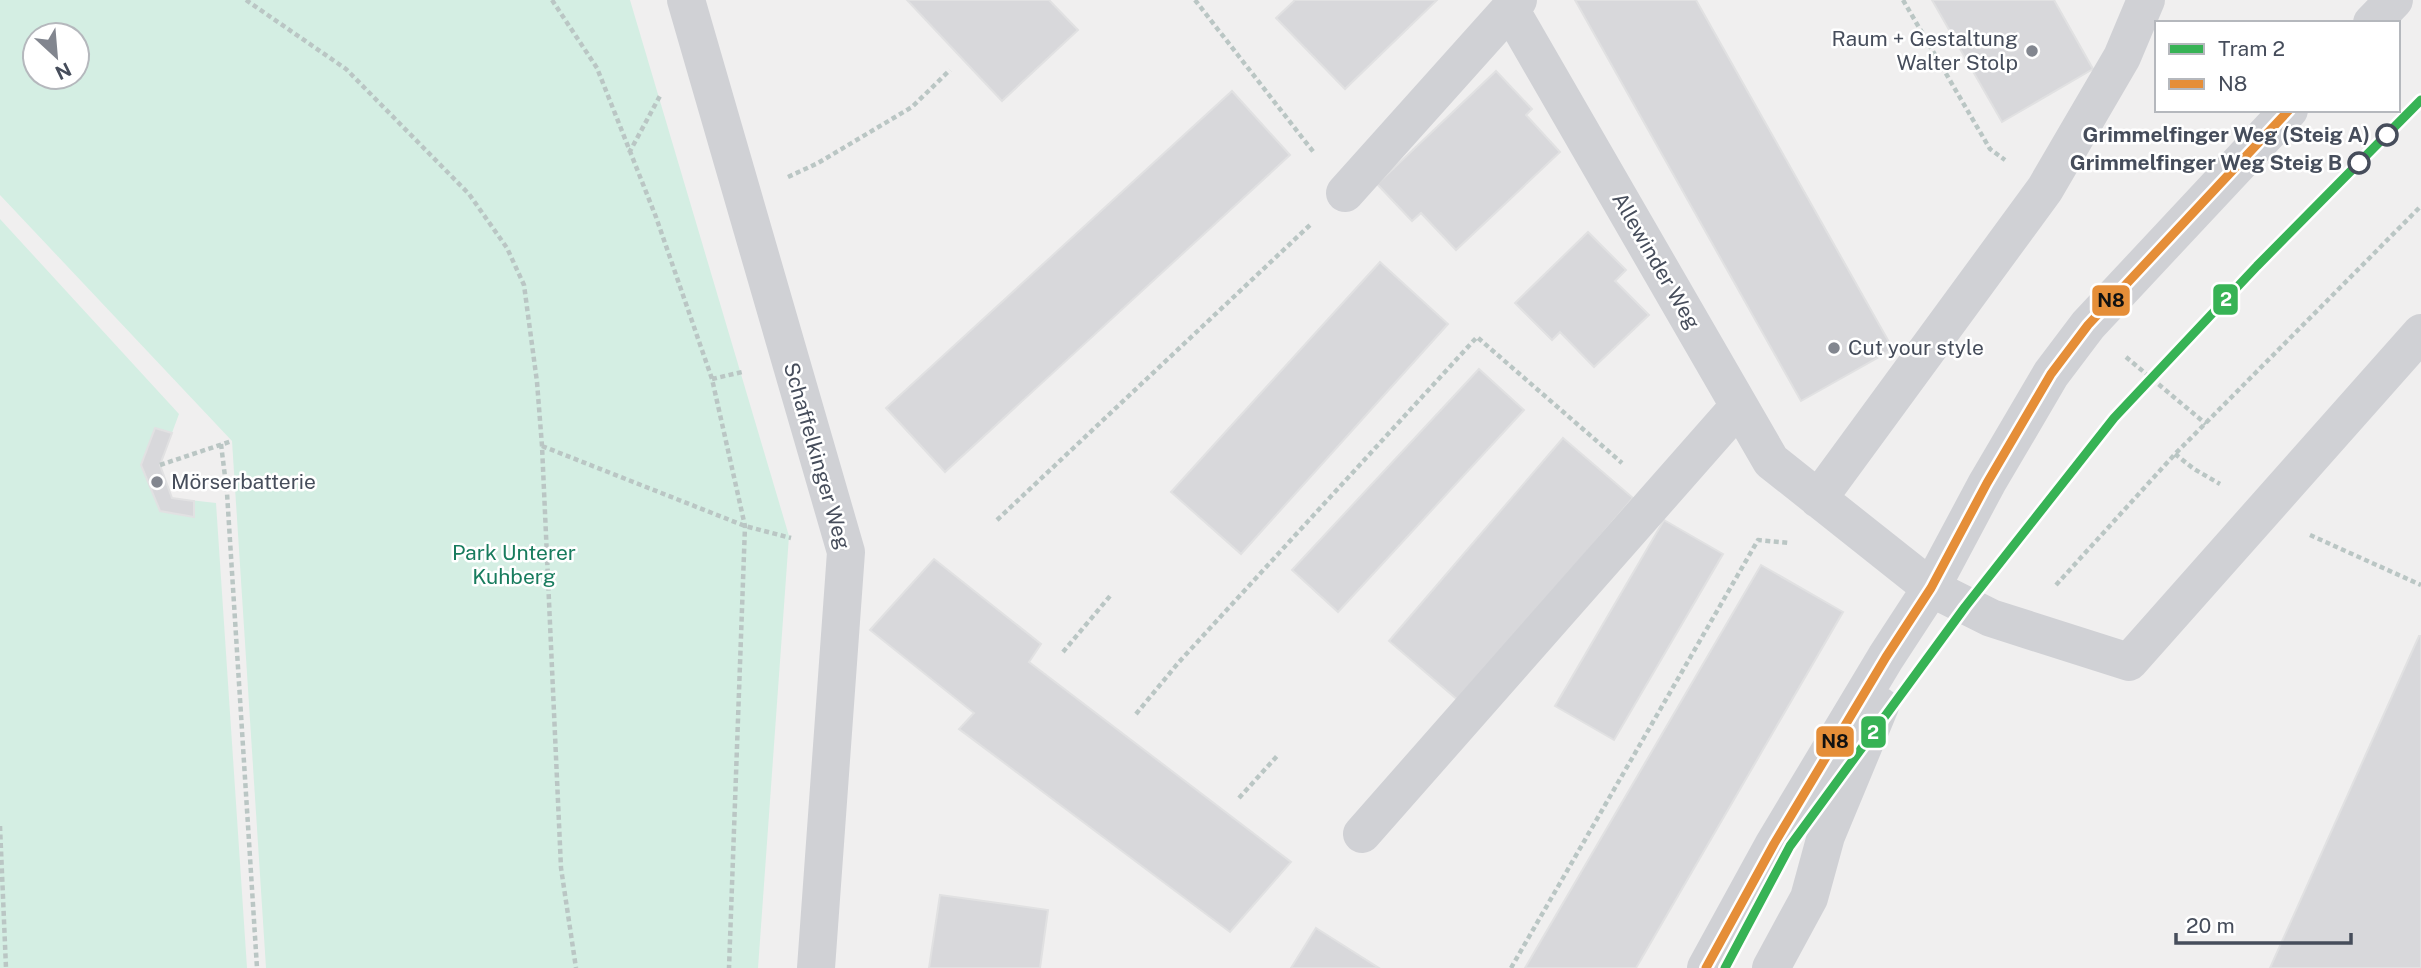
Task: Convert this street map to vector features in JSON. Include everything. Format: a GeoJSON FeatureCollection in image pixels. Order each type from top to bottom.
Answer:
{"type":"FeatureCollection","features":[{"type":"Feature","properties":{"kind":"street","name":"Schaffelkinger Weg"},"geometry":{"type":"LineString","coordinates":[[686,0],[846,552],[816,968]]}},
{"type":"Feature","properties":{"kind":"street"},"geometry":{"type":"LineString","coordinates":[[1818,499],[2045,189],[2122,57],[2146,0]]}},
{"type":"Feature","properties":{"kind":"street"},"geometry":{"type":"LineString","coordinates":[[2374,21],[2394,0]]}},
{"type":"Feature","properties":{"kind":"street","name":"Allewinder Weg"},"geometry":{"type":"LineString","coordinates":[[1345,193],[1514,4],[1771,461],[1931,588],[1965,607],[2004,622],[2129,662],[2421,333]]}},
{"type":"Feature","properties":{"kind":"street"},"geometry":{"type":"LineString","coordinates":[[1706,968],[1774,844],[1886,657],[1931,588],[2051,374],[2088,325],[2288,112]]}},
{"type":"Feature","properties":{"kind":"street"},"geometry":{"type":"LineString","coordinates":[[1362,834],[1740,406]]}},
{"type":"Feature","properties":{"kind":"street"},"geometry":{"type":"LineString","coordinates":[[1771,968],[1809,898],[1826,836],[1931,588]]}},
{"type":"Feature","properties":{"kind":"path"},"geometry":{"type":"LineString","coordinates":[[246,0],[346,69],[469,194],[507,248],[524,285],[537,382],[542,446],[561,868],[576,968]]}},
{"type":"Feature","properties":{"kind":"path"},"geometry":{"type":"LineString","coordinates":[[552,0],[597,68],[656,217],[712,379],[745,526],[729,968]]}},
{"type":"Feature","properties":{"kind":"path"},"geometry":{"type":"LineString","coordinates":[[997,520],[1345,193],[1195,0]]}},
{"type":"Feature","properties":{"kind":"path"},"geometry":{"type":"LineString","coordinates":[[1903,0],[1990,149]]}},
{"type":"Feature","properties":{"kind":"path"},"geometry":{"type":"LineString","coordinates":[[743,199],[818,163],[912,107],[950,70]]}},
{"type":"Feature","properties":{"kind":"path"},"geometry":{"type":"LineString","coordinates":[[2004,622],[2206,425],[2421,206]]}},
{"type":"Feature","properties":{"kind":"path"},"geometry":{"type":"LineString","coordinates":[[2088,325],[2206,425]]}},
{"type":"Feature","properties":{"kind":"path"},"geometry":{"type":"LineString","coordinates":[[1136,714],[1179,662],[1477,337],[1660,496]]}},
{"type":"Feature","properties":{"kind":"path"},"geometry":{"type":"LineString","coordinates":[[160,465],[232,441]]}},
{"type":"Feature","properties":{"kind":"path"},"geometry":{"type":"LineString","coordinates":[[221,444],[227,493],[257,968]]}},
{"type":"Feature","properties":{"kind":"path"},"geometry":{"type":"LineString","coordinates":[[542,446],[745,526],[846,552]]}},
{"type":"Feature","properties":{"kind":"path"},"geometry":{"type":"LineString","coordinates":[[2175,454],[2194,469]]}},
{"type":"Feature","properties":{"kind":"path"},"geometry":{"type":"LineString","coordinates":[[1511,968],[1759,540],[1797,544]]}},
{"type":"Feature","properties":{"kind":"path"},"geometry":{"type":"LineString","coordinates":[[2412,581],[2421,585]]}},
{"type":"Feature","properties":{"kind":"path"},"geometry":{"type":"LineString","coordinates":[[1063,652],[1110,596]]}},
{"type":"Feature","properties":{"kind":"path"},"geometry":{"type":"LineString","coordinates":[[1239,798],[1278,755]]}},
{"type":"Feature","properties":{"kind":"path"},"geometry":{"type":"LineString","coordinates":[[0,826],[6,968]]}},
{"type":"Feature","properties":{"kind":"green space","name":"Park Unterer Kuhberg"},"geometry":{"type":"Polygon","coordinates":[[[0,0],[630,0],[789,536],[758,968],[266,968],[232,441],[0,195],[0,0]]]}},
{"type":"Feature","properties":{"kind":"green space"},"geometry":{"type":"Polygon","coordinates":[[[0,219],[179,414],[160,465],[172,498],[216,503],[247,968],[0,968],[0,219]]]}},
{"type":"Feature","properties":{"kind":"building"},"geometry":{"type":"Polygon","coordinates":[[[907,0],[1049,0],[1078,30],[1002,101],[907,0]]]}},
{"type":"Feature","properties":{"kind":"building"},"geometry":{"type":"Polygon","coordinates":[[[1295,0],[1437,0],[1345,89],[1276,18],[1295,0]]]}},
{"type":"Feature","properties":{"kind":"building"},"geometry":{"type":"Polygon","coordinates":[[[1575,0],[1696,0],[1893,349],[1801,401],[1575,0]]]}},
{"type":"Feature","properties":{"kind":"building"},"geometry":{"type":"Polygon","coordinates":[[[1932,0],[2054,0],[2093,69],[2002,122],[1932,0]]]}},
{"type":"Feature","properties":{"kind":"building"},"geometry":{"type":"Polygon","coordinates":[[[1496,71],[1532,109],[1526,115],[1560,152],[1456,250],[1421,213],[1412,221],[1377,184],[1496,71]]]}},
{"type":"Feature","properties":{"kind":"building"},"geometry":{"type":"Polygon","coordinates":[[[1232,91],[1290,155],[945,472],[886,408],[1232,91]]]}},
{"type":"Feature","properties":{"kind":"building"},"geometry":{"type":"Polygon","coordinates":[[[1588,232],[1626,270],[1615,281],[1649,315],[1594,367],[1560,332],[1552,340],[1515,303],[1588,232]]]}},
{"type":"Feature","properties":{"kind":"building"},"geometry":{"type":"Polygon","coordinates":[[[1380,262],[1448,324],[1241,554],[1171,492],[1380,262]]]}},
{"type":"Feature","properties":{"kind":"building"},"geometry":{"type":"Polygon","coordinates":[[[1479,369],[1524,410],[1338,612],[1292,570],[1479,369]]]}},
{"type":"Feature","properties":{"kind":"building","name":"Mörserbatterie"},"geometry":{"type":"Polygon","coordinates":[[[155,428],[172,433],[160,465],[172,498],[194,501],[194,517],[160,511],[141,465],[155,428]]]}},
{"type":"Feature","properties":{"kind":"building"},"geometry":{"type":"Polygon","coordinates":[[[1563,438],[1633,498],[1459,701],[1389,641],[1563,438]]]}},
{"type":"Feature","properties":{"kind":"building"},"geometry":{"type":"Polygon","coordinates":[[[1664,520],[1723,554],[1614,740],[1555,706],[1664,520]]]}},
{"type":"Feature","properties":{"kind":"building"},"geometry":{"type":"Polygon","coordinates":[[[934,559],[1041,644],[1029,662],[1291,862],[1230,932],[959,729],[974,713],[870,630],[934,559]]]}},
{"type":"Feature","properties":{"kind":"building"},"geometry":{"type":"Polygon","coordinates":[[[1761,565],[1843,612],[1636,968],[1525,968],[1761,565]]]}},
{"type":"Feature","properties":{"kind":"building"},"geometry":{"type":"Polygon","coordinates":[[[2419,636],[2421,968],[2270,968],[2419,636]]]}},
{"type":"Feature","properties":{"kind":"building"},"geometry":{"type":"Polygon","coordinates":[[[940,895],[1048,910],[1040,968],[929,968],[940,895]]]}},
{"type":"Feature","properties":{"kind":"building"},"geometry":{"type":"Polygon","coordinates":[[[1316,928],[1379,968],[1291,968],[1316,928]]]}},
{"type":"Feature","properties":{"kind":"tram line","name":"2"},"geometry":{"type":"LineString","coordinates":[[1725,968],[1790,846],[1965,607],[2114,418],[2257,266],[2421,100]]}},
{"type":"Feature","properties":{"kind":"transit line","name":"N8"},"geometry":{"type":"LineString","coordinates":[[1706,968],[1774,844],[1886,657],[1931,588],[1987,483],[2051,374],[2088,325],[2287,112]]}},
{"type":"Feature","properties":{"kind":"place","name":"Raum + Gestaltung Walter Stolp"},"geometry":{"type":"Point","coordinates":[2032,51]}},
{"type":"Feature","properties":{"kind":"place","name":"Grimmelfinger Weg (Steig A)"},"geometry":{"type":"Point","coordinates":[2387,135]}},
{"type":"Feature","properties":{"kind":"place","name":"Grimmelfinger Weg Steig B"},"geometry":{"type":"Point","coordinates":[2359,163]}},
{"type":"Feature","properties":{"kind":"place","name":"Cut your style"},"geometry":{"type":"Point","coordinates":[1834,348]}},
{"type":"Feature","properties":{"kind":"place","name":"Mörserbatterie"},"geometry":{"type":"Point","coordinates":[157,482]}}]}
